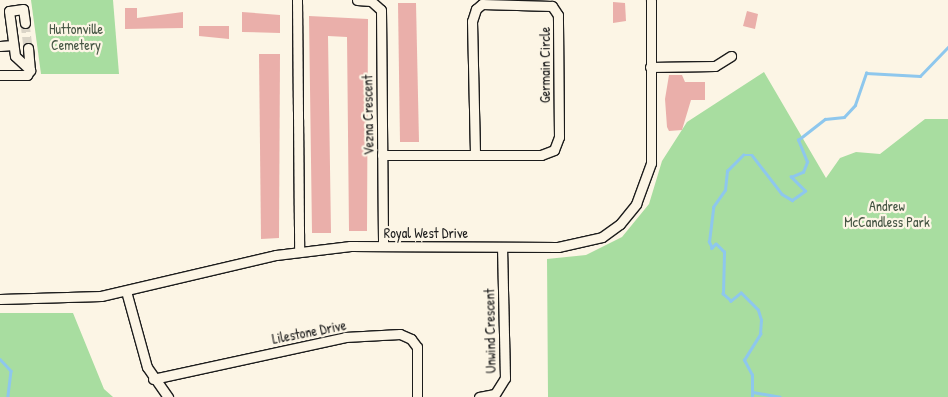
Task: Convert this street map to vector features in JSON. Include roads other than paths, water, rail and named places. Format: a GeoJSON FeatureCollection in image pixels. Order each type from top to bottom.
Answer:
{"type":"FeatureCollection","features":[{"type":"Feature","properties":{"kind":"street"},"geometry":{"type":"LineString","coordinates":[[15,0],[8,11],[14,56],[30,70]]}},
{"type":"Feature","properties":{"kind":"street"},"geometry":{"type":"LineString","coordinates":[[297,0],[299,252]]}},
{"type":"Feature","properties":{"kind":"street","name":"Vezna Crescent"},"geometry":{"type":"LineString","coordinates":[[357,0],[371,1],[381,10],[383,246]]}},
{"type":"Feature","properties":{"kind":"street","name":"Royal West Drive"},"geometry":{"type":"LineString","coordinates":[[0,299],[76,299],[126,291],[299,252],[383,246],[502,247],[584,244],[609,233],[624,219],[643,189],[651,163],[651,0]]}},
{"type":"Feature","properties":{"kind":"street","name":"Germain Circle"},"geometry":{"type":"LineString","coordinates":[[382,155],[540,155],[557,144],[558,16],[552,6],[487,4],[476,9],[472,21],[475,154]]}},
{"type":"Feature","properties":{"kind":"street"},"geometry":{"type":"LineString","coordinates":[[8,11],[23,9],[25,23]]}},
{"type":"Feature","properties":{"kind":"street"},"geometry":{"type":"LineString","coordinates":[[0,46],[13,45]]}},
{"type":"Feature","properties":{"kind":"street"},"geometry":{"type":"LineString","coordinates":[[0,75],[26,75],[30,70],[28,48]]}},
{"type":"Feature","properties":{"kind":"street"},"geometry":{"type":"LineString","coordinates":[[650,67],[715,66],[731,56]]}},
{"type":"Feature","properties":{"kind":"street","name":"Unwind Crescent"},"geometry":{"type":"LineString","coordinates":[[479,397],[495,394],[505,378],[502,247]]}},
{"type":"Feature","properties":{"kind":"street"},"geometry":{"type":"LineString","coordinates":[[126,291],[153,379],[168,397]]}},
{"type":"Feature","properties":{"kind":"street","name":"Lilestone Drive"},"geometry":{"type":"LineString","coordinates":[[153,379],[345,337],[400,334],[411,339],[417,347],[417,397]]}},
{"type":"Feature","properties":{"kind":"waterway"},"geometry":{"type":"LineString","coordinates":[[752,397],[752,375],[744,360],[760,334],[761,320],[758,310],[741,293],[731,301],[723,294],[724,252],[716,244],[712,248],[709,242],[713,207],[725,190],[727,171],[743,155],[752,155],[782,194],[792,200],[805,191],[791,177],[803,172],[807,162],[798,140],[825,119],[844,117],[855,105],[866,73],[920,76],[948,47]]}},
{"type":"Feature","properties":{"kind":"waterway"},"geometry":{"type":"LineString","coordinates":[[0,359],[11,371],[8,397]]}},
{"type":"Feature","properties":{"kind":"waterway"},"geometry":{"type":"LineString","coordinates":[[753,392],[780,397]]}},
{"type":"Feature","properties":{"kind":"tunnel"},"geometry":{"type":"LineString","coordinates":[[25,23],[28,48]]}},
{"type":"Feature","properties":{"kind":"park label","name":"Huttonville Cemetery"},"geometry":{"type":"Point","coordinates":[76,38]}},
{"type":"Feature","properties":{"kind":"park label","name":"Andrew McCandless Park"},"geometry":{"type":"Point","coordinates":[887,214]}}]}
